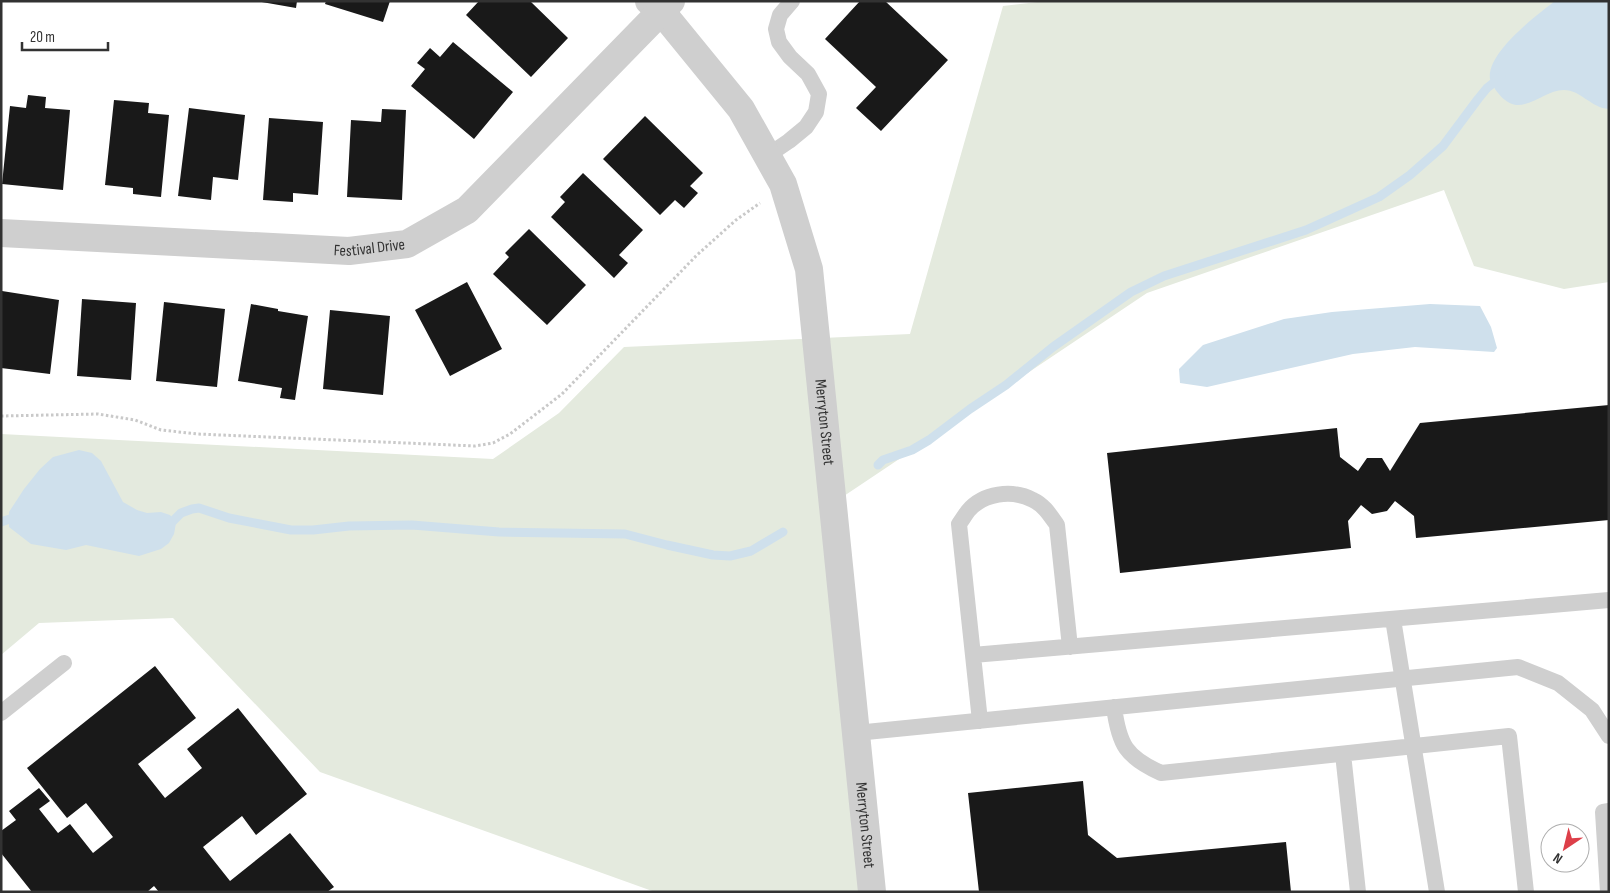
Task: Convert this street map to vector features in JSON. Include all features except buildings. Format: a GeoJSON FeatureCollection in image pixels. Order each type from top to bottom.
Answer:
{"type":"FeatureCollection","features":[{"type":"Feature","properties":{"kind":"street","name":"Merryton Street"},"geometry":{"type":"LineString","coordinates":[[660,4],[740,109],[783,184],[809,270],[872,892]]}},
{"type":"Feature","properties":{"kind":"street","name":"Festival Drive"},"geometry":{"type":"LineString","coordinates":[[1,233],[349,250],[407,244],[467,210],[660,4]]}},
{"type":"Feature","properties":{"kind":"lane"},"geometry":{"type":"LineString","coordinates":[[767,156],[806,127],[816,112],[819,94],[808,74],[790,57],[779,42],[776,30],[780,15],[792,1]]}},
{"type":"Feature","properties":{"kind":"lane"},"geometry":{"type":"LineString","coordinates":[[980,721],[959,524],[969,510],[983,499],[1000,494],[1017,494],[1033,500],[1047,511],[1057,525],[1070,647]]}},
{"type":"Feature","properties":{"kind":"lane"},"geometry":{"type":"LineString","coordinates":[[973,655],[1609,600]]}},
{"type":"Feature","properties":{"kind":"lane"},"geometry":{"type":"LineString","coordinates":[[1393,619],[1437,892]]}},
{"type":"Feature","properties":{"kind":"lane"},"geometry":{"type":"LineString","coordinates":[[1,713],[64,663]]}},
{"type":"Feature","properties":{"kind":"lane"},"geometry":{"type":"LineString","coordinates":[[856,733],[1518,667],[1558,683],[1592,710],[1609,736]]}},
{"type":"Feature","properties":{"kind":"lane"},"geometry":{"type":"LineString","coordinates":[[1114,707],[1117,729],[1126,749],[1141,764],[1161,774],[1509,736],[1526,892]]}},
{"type":"Feature","properties":{"kind":"lane"},"geometry":{"type":"LineString","coordinates":[[1343,754],[1358,892]]}},
{"type":"Feature","properties":{"kind":"lane"},"geometry":{"type":"LineString","coordinates":[[1608,892],[1603,812],[1609,811]]}},
{"type":"Feature","properties":{"kind":"path"},"geometry":{"type":"LineString","coordinates":[[1,416],[98,414],[135,420],[161,430],[198,434],[466,446],[493,443],[510,434],[534,417],[562,394],[697,255],[736,220],[761,202],[786,195]]}},
{"type":"Feature","properties":{"kind":"shaded area"},"geometry":{"type":"Polygon","coordinates":[[[1046,1],[1609,1],[1609,282],[1564,289],[1474,266],[1444,190],[1147,293],[829,506],[861,892],[655,892],[320,772],[173,618],[39,623],[1,655],[1,434],[493,459],[559,413],[624,347],[910,334],[1003,6],[1046,1]]]}},
{"type":"Feature","properties":{"kind":"water"},"geometry":{"type":"Polygon","coordinates":[[[1555,1],[1609,1],[1609,109],[1597,106],[1576,93],[1564,90],[1552,92],[1522,105],[1516,105],[1501,97],[1490,79],[1491,69],[1504,47],[1525,25],[1555,1]]]}},
{"type":"Feature","properties":{"kind":"water"},"geometry":{"type":"Polygon","coordinates":[[[1430,304],[1480,306],[1491,327],[1497,348],[1494,352],[1415,347],[1353,354],[1207,387],[1180,383],[1179,369],[1203,345],[1284,319],[1332,312],[1430,304]]]}},
{"type":"Feature","properties":{"kind":"water"},"geometry":{"type":"Polygon","coordinates":[[[79,450],[92,453],[101,461],[123,502],[147,513],[161,512],[170,515],[176,523],[174,534],[169,543],[161,549],[139,556],[86,545],[66,550],[31,544],[9,527],[9,512],[40,469],[53,457],[79,450]]]}},
{"type":"Feature","properties":{"kind":"waterway"},"geometry":{"type":"LineString","coordinates":[[878,465],[883,460],[912,450],[929,440],[1006,385],[1053,347],[1131,292],[1164,276],[1306,230],[1379,197],[1410,175],[1443,146],[1487,88],[1501,77]]}},
{"type":"Feature","properties":{"kind":"waterway"},"geometry":{"type":"LineString","coordinates":[[163,526],[171,523],[181,513],[199,508],[229,518],[291,530],[313,530],[349,526],[412,525],[499,532],[625,534],[713,555],[730,556],[751,551],[783,532]]}},
{"type":"Feature","properties":{"kind":"waterway"},"geometry":{"type":"LineString","coordinates":[[1,522],[19,516]]}}]}
